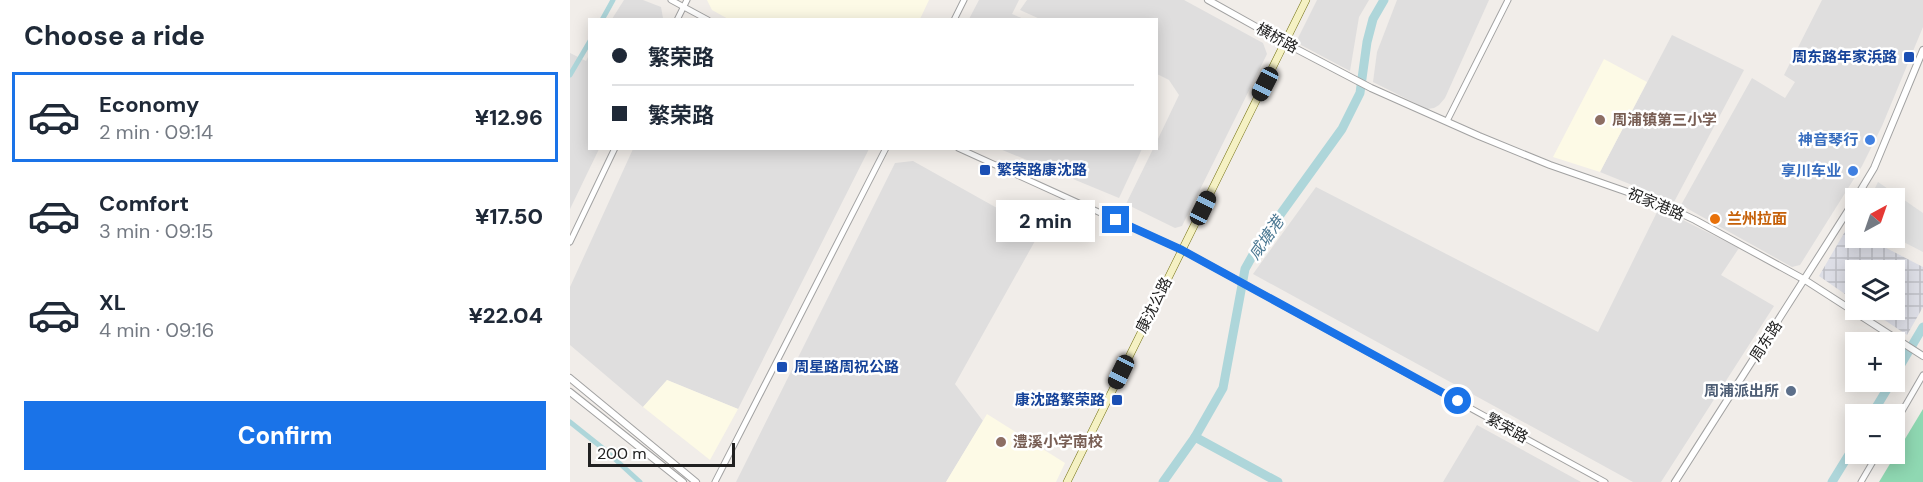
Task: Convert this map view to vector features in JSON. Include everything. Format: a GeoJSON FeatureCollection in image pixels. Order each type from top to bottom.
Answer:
{"type":"FeatureCollection","features":[{"type":"Feature","properties":{"kind":"main road","name":"康沈公路"},"geometry":{"type":"LineString","coordinates":[[1067,482],[1306,0]]}},
{"type":"Feature","properties":{"kind":"street"},"geometry":{"type":"LineString","coordinates":[[671,0],[704,18]]}},
{"type":"Feature","properties":{"kind":"street"},"geometry":{"type":"LineString","coordinates":[[678,18],[687,0]]}},
{"type":"Feature","properties":{"kind":"street"},"geometry":{"type":"LineString","coordinates":[[955,18],[964,0]]}},
{"type":"Feature","properties":{"kind":"street","name":"横桥路"},"geometry":{"type":"LineString","coordinates":[[1208,0],[1371,88]]}},
{"type":"Feature","properties":{"kind":"street"},"geometry":{"type":"LineString","coordinates":[[1447,121],[1508,0]]}},
{"type":"Feature","properties":{"kind":"street","name":"周东路"},"geometry":{"type":"LineString","coordinates":[[1862,188],[1874,168],[1923,50]]}},
{"type":"Feature","properties":{"kind":"street","name":"祝家港路"},"geometry":{"type":"LineString","coordinates":[[1371,88],[1550,165],[1659,203],[1805,280],[1923,356]]}},
{"type":"Feature","properties":{"kind":"street"},"geometry":{"type":"LineString","coordinates":[[570,242],[614,150]]}},
{"type":"Feature","properties":{"kind":"street"},"geometry":{"type":"LineString","coordinates":[[715,482],[885,150]]}},
{"type":"Feature","properties":{"kind":"street","name":"繁荣路"},"geometry":{"type":"LineString","coordinates":[[962,150],[1182,250],[1605,482]]}},
{"type":"Feature","properties":{"kind":"street","name":"周东路"},"geometry":{"type":"LineString","coordinates":[[1675,482],[1845,216]]}},
{"type":"Feature","properties":{"kind":"street"},"geometry":{"type":"LineString","coordinates":[[1905,405],[1923,375]]}},
{"type":"Feature","properties":{"kind":"street"},"geometry":{"type":"LineString","coordinates":[[570,378],[696,482]]}},
{"type":"Feature","properties":{"kind":"street"},"geometry":{"type":"LineString","coordinates":[[570,392],[683,482]]}},
{"type":"Feature","properties":{"kind":"street"},"geometry":{"type":"LineString","coordinates":[[1861,482],[1872,464]]}},
{"type":"Feature","properties":{"kind":"shaded area"},"geometry":{"type":"Polygon","coordinates":[[[624,0],[643,0],[661,7],[663,18],[613,18],[624,0]]]}},
{"type":"Feature","properties":{"kind":"shaded area"},"geometry":{"type":"Polygon","coordinates":[[[707,0],[929,0],[920,18],[726,18],[712,10],[707,0]]]}},
{"type":"Feature","properties":{"kind":"shaded area"},"geometry":{"type":"Polygon","coordinates":[[[979,0],[1019,0],[1012,14],[1022,18],[970,18],[979,0]]]}},
{"type":"Feature","properties":{"kind":"shaded area"},"geometry":{"type":"Polygon","coordinates":[[[1027,0],[1184,0],[1263,43],[1267,54],[1182,226],[1175,228],[1126,204],[1153,150],[1158,150],[1158,139],[1179,95],[1169,80],[1158,74],[1158,18],[1038,18],[1020,10],[1027,0]]]}},
{"type":"Feature","properties":{"kind":"shaded area"},"geometry":{"type":"Polygon","coordinates":[[[1317,0],[1369,0],[1359,17],[1350,71],[1301,45],[1298,38],[1317,0]]]}},
{"type":"Feature","properties":{"kind":"shaded area"},"geometry":{"type":"Polygon","coordinates":[[[1397,0],[1489,0],[1445,98],[1434,108],[1427,109],[1373,82],[1377,52],[1397,0]]]}},
{"type":"Feature","properties":{"kind":"shaded area"},"geometry":{"type":"Polygon","coordinates":[[[1822,0],[1923,0],[1923,27],[1882,126],[1862,166],[1848,188],[1845,188],[1845,193],[1800,265],[1792,267],[1681,205],[1752,78],[1785,98],[1795,82],[1784,75],[1822,0]]]}},
{"type":"Feature","properties":{"kind":"shaded area"},"geometry":{"type":"Polygon","coordinates":[[[1672,35],[1744,70],[1674,202],[1600,172],[1672,35]]]}},
{"type":"Feature","properties":{"kind":"shaded area"},"geometry":{"type":"Polygon","coordinates":[[[570,53],[586,61],[588,57],[588,150],[599,150],[570,209],[570,53]]]}},
{"type":"Feature","properties":{"kind":"shaded area","name":"周浦镇第三小学"},"geometry":{"type":"Polygon","coordinates":[[[1604,59],[1647,82],[1600,172],[1553,157],[1604,59]]]}},
{"type":"Feature","properties":{"kind":"shaded area"},"geometry":{"type":"Polygon","coordinates":[[[633,150],[868,150],[738,409],[667,380],[643,407],[570,345],[570,287],[633,150]]]}},
{"type":"Feature","properties":{"kind":"shaded area"},"geometry":{"type":"Polygon","coordinates":[[[1002,150],[1142,150],[1119,198],[1002,150]]]}},
{"type":"Feature","properties":{"kind":"shaded area"},"geometry":{"type":"Polygon","coordinates":[[[913,161],[1040,232],[955,384],[983,421],[946,482],[736,482],[895,163],[913,161]]]}},
{"type":"Feature","properties":{"kind":"shaded area"},"geometry":{"type":"Polygon","coordinates":[[[1878,182],[1887,188],[1875,188],[1878,182]]]}},
{"type":"Feature","properties":{"kind":"shaded area"},"geometry":{"type":"Polygon","coordinates":[[[1316,187],[1598,332],[1659,208],[1739,248],[1721,275],[1774,306],[1661,482],[1633,482],[1253,274],[1316,187]]]}},
{"type":"Feature","properties":{"kind":"shaded area"},"geometry":{"type":"Polygon","coordinates":[[[1905,201],[1923,213],[1923,252],[1905,243],[1905,201]]]}},
{"type":"Feature","properties":{"kind":"shaded area"},"geometry":{"type":"Polygon","coordinates":[[[1845,231],[1845,248],[1886,248],[1923,267],[1923,307],[1907,335],[1884,320],[1905,320],[1905,260],[1845,260],[1845,294],[1819,276],[1845,231]]]}},
{"type":"Feature","properties":{"kind":"shaded area"},"geometry":{"type":"Polygon","coordinates":[[[667,380],[738,409],[710,460],[643,407],[667,380]]]}},
{"type":"Feature","properties":{"kind":"shaded area","name":"澧溪小学南校"},"geometry":{"type":"Polygon","coordinates":[[[987,414],[1065,463],[1056,482],[946,482],[987,414]]]}},
{"type":"Feature","properties":{"kind":"shaded area"},"geometry":{"type":"Polygon","coordinates":[[[1477,425],[1581,482],[1443,482],[1477,425]]]}},
{"type":"Feature","properties":{"kind":"green space"},"geometry":{"type":"Polygon","coordinates":[[[1923,409],[1923,482],[1879,482],[1890,464],[1905,464],[1905,439],[1923,409]]]}},
{"type":"Feature","properties":{"kind":"waterway"},"geometry":{"type":"LineString","coordinates":[[603,18],[613,0]]}},
{"type":"Feature","properties":{"kind":"waterway","name":"咸塘港"},"geometry":{"type":"LineString","coordinates":[[1163,482],[1195,437],[1223,388],[1245,269],[1259,244],[1342,129],[1360,93],[1367,42],[1373,19],[1384,0]]}},
{"type":"Feature","properties":{"kind":"waterway"},"geometry":{"type":"LineString","coordinates":[[570,75],[588,44]]}},
{"type":"Feature","properties":{"kind":"waterway"},"geometry":{"type":"LineString","coordinates":[[1905,357],[1923,327]]}},
{"type":"Feature","properties":{"kind":"waterway"},"geometry":{"type":"LineString","coordinates":[[1878,404],[1885,392]]}},
{"type":"Feature","properties":{"kind":"waterway"},"geometry":{"type":"LineString","coordinates":[[570,422],[640,482]]}},
{"type":"Feature","properties":{"kind":"waterway"},"geometry":{"type":"LineString","coordinates":[[1195,437],[1278,482]]}},
{"type":"Feature","properties":{"kind":"waterway"},"geometry":{"type":"LineString","coordinates":[[1832,482],[1845,461]]}},
{"type":"Feature","properties":{"kind":"place","name":"周东路年家浜路"},"geometry":{"type":"Point","coordinates":[1909,57]}},
{"type":"Feature","properties":{"kind":"place","name":"周浦镇第三小学"},"geometry":{"type":"Point","coordinates":[1600,120]}},
{"type":"Feature","properties":{"kind":"place","name":"神音琴行"},"geometry":{"type":"Point","coordinates":[1870,140]}},
{"type":"Feature","properties":{"kind":"place","name":"繁荣路康沈路"},"geometry":{"type":"Point","coordinates":[985,170]}},
{"type":"Feature","properties":{"kind":"place","name":"享川车业"},"geometry":{"type":"Point","coordinates":[1853,171]}},
{"type":"Feature","properties":{"kind":"place","name":"兰州拉面"},"geometry":{"type":"Point","coordinates":[1715,219]}},
{"type":"Feature","properties":{"kind":"place","name":"周星路周祝公路"},"geometry":{"type":"Point","coordinates":[782,367]}},
{"type":"Feature","properties":{"kind":"place","name":"周浦派出所"},"geometry":{"type":"Point","coordinates":[1791,391]}},
{"type":"Feature","properties":{"kind":"place","name":"康沈路繁荣路"},"geometry":{"type":"Point","coordinates":[1117,400]}},
{"type":"Feature","properties":{"kind":"place","name":"澧溪小学南校"},"geometry":{"type":"Point","coordinates":[1001,442]}},
{"type":"Feature","properties":{"kind":"route"},"geometry":{"type":"LineString","coordinates":[[1116,220],[1182,250],[1458,401]]}}]}
